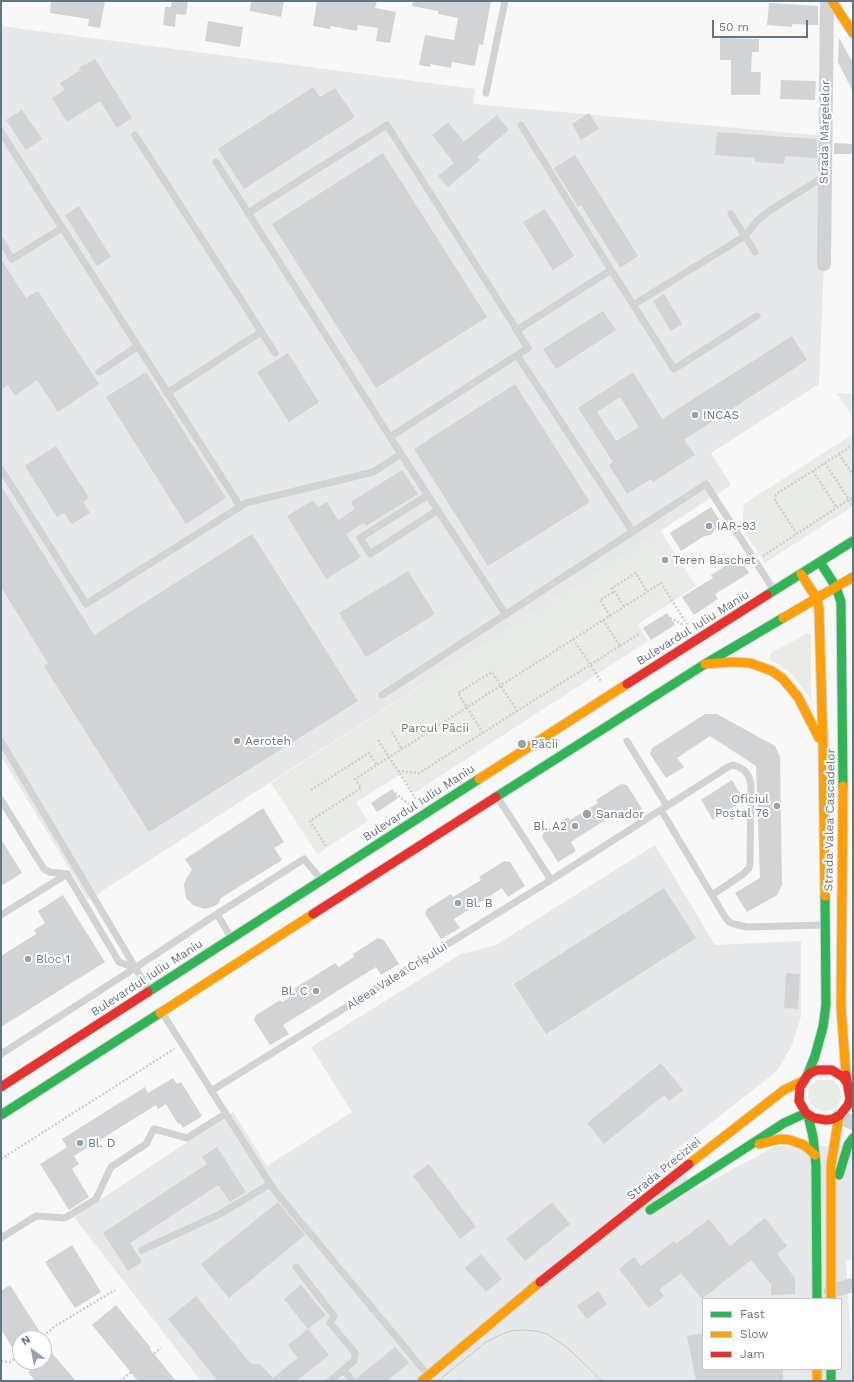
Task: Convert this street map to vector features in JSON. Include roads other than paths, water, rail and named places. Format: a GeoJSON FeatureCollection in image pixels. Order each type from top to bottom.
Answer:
{"type":"FeatureCollection","features":[{"type":"Feature","properties":{"kind":"main road"},"geometry":{"type":"LineString","coordinates":[[832,1],[853,33]]}},
{"type":"Feature","properties":{"kind":"main road","name":"Bulevardul Iuliu Maniu"},"geometry":{"type":"LineString","coordinates":[[1,1087],[612,693],[853,541]]}},
{"type":"Feature","properties":{"kind":"main road","name":"Strada Valea Cascadelor"},"geometry":{"type":"LineString","coordinates":[[820,562],[836,587],[841,602],[843,782],[840,1007],[850,1090]]}},
{"type":"Feature","properties":{"kind":"main road","name":"Strada Valea Cascadelor"},"geometry":{"type":"LineString","coordinates":[[801,574],[817,599],[819,609],[823,745],[826,1005],[820,1039],[805,1078]]}},
{"type":"Feature","properties":{"kind":"main road"},"geometry":{"type":"LineString","coordinates":[[1,1115],[705,664],[853,577]]}},
{"type":"Feature","properties":{"kind":"main road"},"geometry":{"type":"LineString","coordinates":[[705,664],[732,662],[750,663],[772,671],[782,678],[798,697],[823,745]]}},
{"type":"Feature","properties":{"kind":"main road"},"geometry":{"type":"LineString","coordinates":[[840,1007],[853,1040]]}},
{"type":"Feature","properties":{"kind":"main road"},"geometry":{"type":"LineString","coordinates":[[816,1298],[815,1155],[807,1114],[799,1101],[800,1087],[805,1078],[818,1070],[825,1069],[838,1073],[850,1090],[848,1105],[839,1116],[832,1160],[831,1295]]}},
{"type":"Feature","properties":{"kind":"main road","name":"Strada Preciziei"},"geometry":{"type":"LineString","coordinates":[[425,1378],[543,1281],[562,1270],[615,1230],[760,1108],[784,1090],[805,1078]]}},
{"type":"Feature","properties":{"kind":"main road"},"geometry":{"type":"LineString","coordinates":[[807,1114],[814,1118],[826,1120],[839,1116]]}},
{"type":"Feature","properties":{"kind":"main road","name":"Strada Preciziei"},"geometry":{"type":"LineString","coordinates":[[640,1217],[784,1123],[807,1114]]}},
{"type":"Feature","properties":{"kind":"main road"},"geometry":{"type":"LineString","coordinates":[[831,1208],[842,1164],[848,1145],[853,1138]]}},
{"type":"Feature","properties":{"kind":"main road"},"geometry":{"type":"LineString","coordinates":[[745,1148],[780,1139],[790,1140],[804,1145],[815,1155]]}},
{"type":"Feature","properties":{"kind":"main road"},"geometry":{"type":"LineString","coordinates":[[817,1370],[817,1381]]}},
{"type":"Feature","properties":{"kind":"main road"},"geometry":{"type":"LineString","coordinates":[[831,1370],[831,1381]]}},
{"type":"Feature","properties":{"kind":"street","name":"Strada Mărgelelor"},"geometry":{"type":"LineString","coordinates":[[824,264],[827,1]]}},
{"type":"Feature","properties":{"kind":"street"},"geometry":{"type":"LineString","coordinates":[[839,1116],[853,1123]]}},
{"type":"Feature","properties":{"kind":"street"},"geometry":{"type":"LineString","coordinates":[[831,1295],[853,1285]]}},
{"type":"Feature","properties":{"kind":"lane"},"geometry":{"type":"LineString","coordinates":[[486,93],[505,1]]}},
{"type":"Feature","properties":{"kind":"lane"},"geometry":{"type":"LineString","coordinates":[[248,213],[386,125],[528,348],[390,437]]}},
{"type":"Feature","properties":{"kind":"lane"},"geometry":{"type":"LineString","coordinates":[[521,125],[674,369],[757,316]]}},
{"type":"Feature","properties":{"kind":"lane"},"geometry":{"type":"LineString","coordinates":[[1,132],[240,506]]}},
{"type":"Feature","properties":{"kind":"lane"},"geometry":{"type":"LineString","coordinates":[[135,135],[275,353]]}},
{"type":"Feature","properties":{"kind":"lane"},"geometry":{"type":"LineString","coordinates":[[216,162],[390,437],[506,615]]}},
{"type":"Feature","properties":{"kind":"lane"},"geometry":{"type":"LineString","coordinates":[[633,305],[745,236],[757,221],[769,211],[825,176]]}},
{"type":"Feature","properties":{"kind":"lane"},"geometry":{"type":"LineString","coordinates":[[731,214],[755,252]]}},
{"type":"Feature","properties":{"kind":"lane"},"geometry":{"type":"LineString","coordinates":[[1,241],[12,259],[62,228]]}},
{"type":"Feature","properties":{"kind":"lane"},"geometry":{"type":"LineString","coordinates":[[515,328],[517,330],[611,270]]}},
{"type":"Feature","properties":{"kind":"lane"},"geometry":{"type":"LineString","coordinates":[[167,392],[261,332]]}},
{"type":"Feature","properties":{"kind":"lane"},"geometry":{"type":"LineString","coordinates":[[99,372],[138,346]]}},
{"type":"Feature","properties":{"kind":"lane"},"geometry":{"type":"LineString","coordinates":[[518,354],[633,532]]}},
{"type":"Feature","properties":{"kind":"lane"},"geometry":{"type":"LineString","coordinates":[[1,469],[86,604],[246,503],[373,472],[401,454]]}},
{"type":"Feature","properties":{"kind":"lane"},"geometry":{"type":"LineString","coordinates":[[382,696],[706,484],[774,591]]}},
{"type":"Feature","properties":{"kind":"lane"},"geometry":{"type":"LineString","coordinates":[[428,495],[360,538],[370,554],[438,510]]}},
{"type":"Feature","properties":{"kind":"lane"},"geometry":{"type":"LineString","coordinates":[[1,741],[149,991]]}},
{"type":"Feature","properties":{"kind":"lane"},"geometry":{"type":"LineString","coordinates":[[627,741],[725,917],[734,924],[747,927],[841,925]]}},
{"type":"Feature","properties":{"kind":"lane","name":"Aleea Valea Crișului"},"geometry":{"type":"LineString","coordinates":[[211,1091],[733,765],[745,771],[751,784],[750,864],[749,868],[742,875],[712,895]]}},
{"type":"Feature","properties":{"kind":"lane"},"geometry":{"type":"LineString","coordinates":[[497,796],[551,880]]}},
{"type":"Feature","properties":{"kind":"lane"},"geometry":{"type":"LineString","coordinates":[[1,800],[44,869],[48,872],[67,874]]}},
{"type":"Feature","properties":{"kind":"lane"},"geometry":{"type":"LineString","coordinates":[[1,1054],[304,859],[321,880]]}},
{"type":"Feature","properties":{"kind":"lane"},"geometry":{"type":"LineString","coordinates":[[67,874],[120,962],[136,968]]}},
{"type":"Feature","properties":{"kind":"lane"},"geometry":{"type":"LineString","coordinates":[[1,915],[67,874]]}},
{"type":"Feature","properties":{"kind":"lane"},"geometry":{"type":"LineString","coordinates":[[217,914],[231,938]]}},
{"type":"Feature","properties":{"kind":"lane"},"geometry":{"type":"LineString","coordinates":[[162,1012],[270,1184],[425,1378]]}},
{"type":"Feature","properties":{"kind":"lane"},"geometry":{"type":"LineString","coordinates":[[1,1238],[36,1216],[65,1218],[96,1199],[111,1167],[146,1144],[154,1129],[187,1138],[225,1114]]}},
{"type":"Feature","properties":{"kind":"lane"},"geometry":{"type":"LineString","coordinates":[[142,1250],[220,1214],[270,1184]]}},
{"type":"Feature","properties":{"kind":"lane"},"geometry":{"type":"LineString","coordinates":[[296,1267],[334,1316],[330,1323],[354,1353],[354,1361],[330,1381]]}},
{"type":"Feature","properties":{"kind":"lane"},"geometry":{"type":"LineString","coordinates":[[343,1370],[353,1381]]}},
{"type":"Feature","properties":{"kind":"tram line"},"geometry":{"type":"LineString","coordinates":[[438,1381],[486,1342],[510,1331],[523,1330],[547,1334],[558,1341],[572,1352],[602,1381]]}},
{"type":"Feature","properties":{"kind":"place","name":"INCAS"},"geometry":{"type":"Point","coordinates":[695,415]}},
{"type":"Feature","properties":{"kind":"place","name":"IAR-93"},"geometry":{"type":"Point","coordinates":[709,526]}},
{"type":"Feature","properties":{"kind":"place","name":"Teren Baschet"},"geometry":{"type":"Point","coordinates":[665,560]}},
{"type":"Feature","properties":{"kind":"place","name":"Aeroteh"},"geometry":{"type":"Point","coordinates":[237,741]}},
{"type":"Feature","properties":{"kind":"place","name":"Păcii"},"geometry":{"type":"Point","coordinates":[522,744]}},
{"type":"Feature","properties":{"kind":"place","name":"Oficiul Poștal 76"},"geometry":{"type":"Point","coordinates":[777,806]}},
{"type":"Feature","properties":{"kind":"place","name":"Sanador"},"geometry":{"type":"Point","coordinates":[587,814]}},
{"type":"Feature","properties":{"kind":"place","name":"Bl. A2"},"geometry":{"type":"Point","coordinates":[575,826]}},
{"type":"Feature","properties":{"kind":"place","name":"Bl. B"},"geometry":{"type":"Point","coordinates":[458,903]}},
{"type":"Feature","properties":{"kind":"place","name":"Bloc 1"},"geometry":{"type":"Point","coordinates":[28,959]}},
{"type":"Feature","properties":{"kind":"place","name":"Bl. C"},"geometry":{"type":"Point","coordinates":[316,991]}},
{"type":"Feature","properties":{"kind":"place","name":"Bl. D"},"geometry":{"type":"Point","coordinates":[80,1143]}},
{"type":"Feature","properties":{"kind":"park label","name":"Parcul Păcii"},"geometry":{"type":"Point","coordinates":[435,728]}}]}
